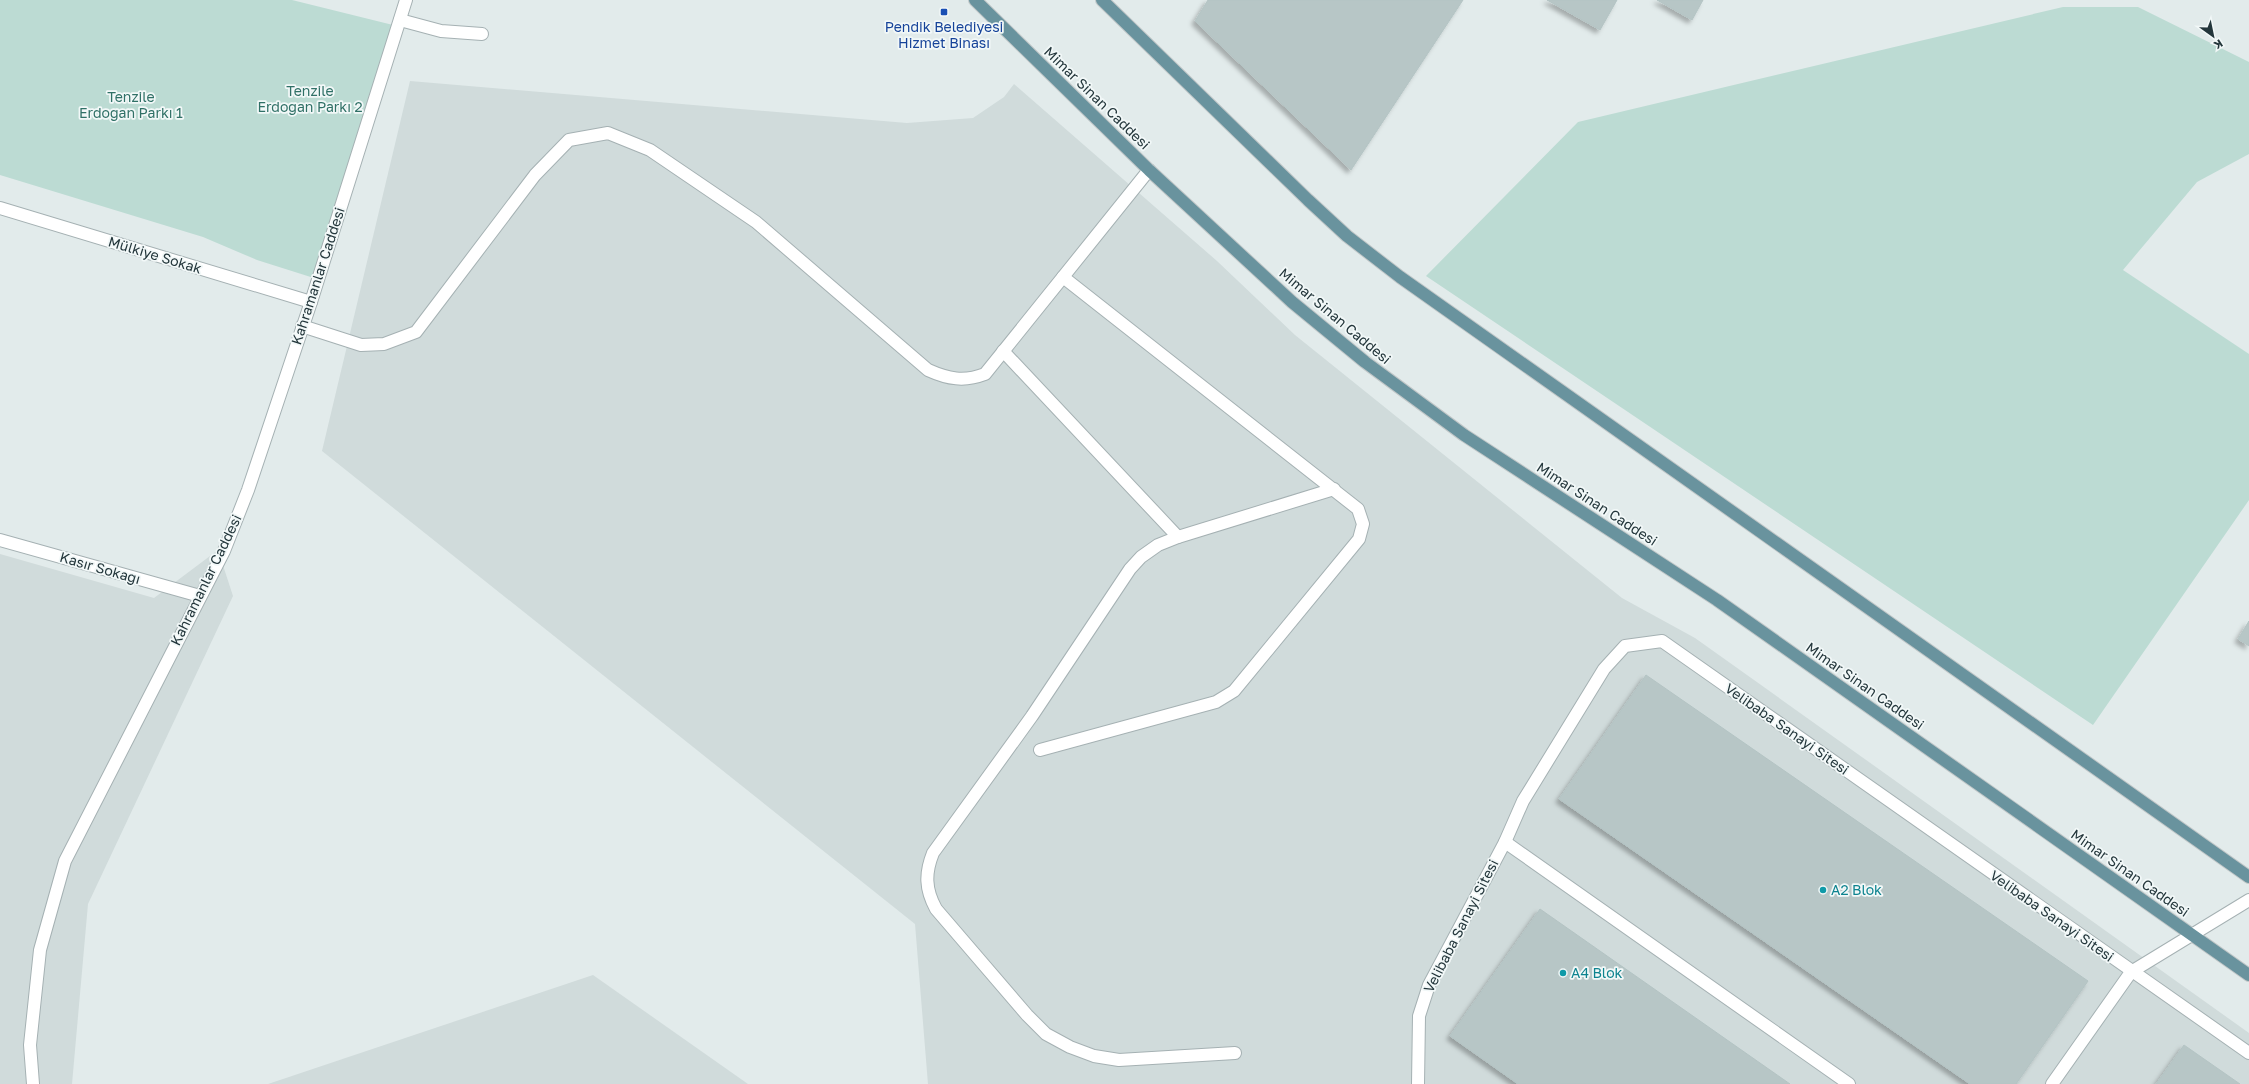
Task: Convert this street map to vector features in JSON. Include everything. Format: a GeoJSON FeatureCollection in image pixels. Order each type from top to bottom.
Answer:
{"type":"FeatureCollection","features":[{"type":"Feature","properties":{"kind":"main road","name":"Mimar Sinan Caddesi"},"geometry":{"type":"LineString","coordinates":[[975,0],[1149,170],[1292,302],[1364,362],[1464,436],[1717,600],[2249,975]]}},
{"type":"Feature","properties":{"kind":"main road"},"geometry":{"type":"LineString","coordinates":[[1102,0],[1308,200],[1347,236],[1400,277],[2249,877]]}},
{"type":"Feature","properties":{"kind":"street","name":"Kahramanlar Caddesi"},"geometry":{"type":"LineString","coordinates":[[33,1084],[30,1045],[40,950],[65,861],[224,551],[248,490],[311,302],[406,0]]}},
{"type":"Feature","properties":{"kind":"street"},"geometry":{"type":"LineString","coordinates":[[400,20],[441,30],[482,34]]}},
{"type":"Feature","properties":{"kind":"street"},"geometry":{"type":"LineString","coordinates":[[302,326],[361,345],[384,344],[416,332],[535,175],[569,140],[608,133],[650,150],[756,222],[928,370],[944,377],[960,380],[973,378],[985,374],[1149,170]]}},
{"type":"Feature","properties":{"kind":"street","name":"Mülkiye Sokak"},"geometry":{"type":"LineString","coordinates":[[0,208],[311,302]]}},
{"type":"Feature","properties":{"kind":"street"},"geometry":{"type":"LineString","coordinates":[[1040,750],[1216,702],[1234,691],[1360,539],[1363,532],[1362,516],[1358,509],[1063,277]]}},
{"type":"Feature","properties":{"kind":"street"},"geometry":{"type":"LineString","coordinates":[[1003,351],[1178,537]]}},
{"type":"Feature","properties":{"kind":"street"},"geometry":{"type":"LineString","coordinates":[[1234,1053],[1119,1060],[1094,1056],[1070,1048],[1046,1034],[1027,1015],[936,909],[929,896],[927,867],[933,853],[1032,716],[1130,568],[1141,557],[1158,545],[1178,537],[1334,490]]}},
{"type":"Feature","properties":{"kind":"street","name":"Kasır Sokağı"},"geometry":{"type":"LineString","coordinates":[[0,540],[200,596]]}},
{"type":"Feature","properties":{"kind":"street","name":"Velibaba Sanayi Sitesi"},"geometry":{"type":"LineString","coordinates":[[1418,1084],[1419,1016],[1429,985],[1505,842],[1524,801],[1604,669],[1624,646],[1662,641],[2131,972],[2249,1053]]}},
{"type":"Feature","properties":{"kind":"street","name":"Velibaba Sanayi Sitesi"},"geometry":{"type":"LineString","coordinates":[[1505,842],[1849,1084]]}},
{"type":"Feature","properties":{"kind":"street"},"geometry":{"type":"LineString","coordinates":[[2052,1084],[2131,972],[2193,936],[2249,900]]}},
{"type":"Feature","properties":{"kind":"shaded area"},"geometry":{"type":"Polygon","coordinates":[[[410,81],[907,123],[973,118],[1004,97],[1014,84],[1217,261],[1295,335],[1622,598],[1695,638],[2249,1033],[2249,1084],[928,1084],[915,924],[322,451],[410,81]]]}},
{"type":"Feature","properties":{"kind":"shaded area"},"geometry":{"type":"Polygon","coordinates":[[[218,550],[233,596],[88,904],[72,1084],[0,1084],[0,554],[154,598],[218,550]]]}},
{"type":"Feature","properties":{"kind":"shaded area"},"geometry":{"type":"Polygon","coordinates":[[[593,975],[748,1084],[268,1084],[593,975]]]}},
{"type":"Feature","properties":{"kind":"green space","name":"Tenzile Erdoğan Parkı 1"},"geometry":{"type":"Polygon","coordinates":[[[0,0],[292,0],[397,26],[317,279],[257,260],[203,237],[0,175],[0,0]]]}},
{"type":"Feature","properties":{"kind":"green space"},"geometry":{"type":"Polygon","coordinates":[[[2063,7],[2138,7],[2249,62],[2249,154],[2197,182],[2123,270],[2249,354],[2249,500],[2093,725],[1426,276],[1578,122],[2063,7]]]}},
{"type":"Feature","properties":{"kind":"building"},"geometry":{"type":"Polygon","coordinates":[[[1208,0],[1463,0],[1351,170],[1195,21],[1208,0]]]}},
{"type":"Feature","properties":{"kind":"building"},"geometry":{"type":"Polygon","coordinates":[[[1547,0],[1617,0],[1600,30],[1547,0]]]}},
{"type":"Feature","properties":{"kind":"building"},"geometry":{"type":"Polygon","coordinates":[[[1657,0],[1703,0],[1692,20],[1657,0]]]}},
{"type":"Feature","properties":{"kind":"building"},"geometry":{"type":"Polygon","coordinates":[[[2249,621],[2249,646],[2238,639],[2249,621]]]}},
{"type":"Feature","properties":{"kind":"building","name":"A2 Blok"},"geometry":{"type":"Polygon","coordinates":[[[1646,675],[2088,981],[2016,1084],[1970,1084],[1559,799],[1646,675]]]}},
{"type":"Feature","properties":{"kind":"building","name":"A4 Blok"},"geometry":{"type":"Polygon","coordinates":[[[1540,909],[1790,1084],[1518,1084],[1450,1036],[1540,909]]]}},
{"type":"Feature","properties":{"kind":"building"},"geometry":{"type":"Polygon","coordinates":[[[2184,1045],[2240,1084],[2156,1084],[2184,1045]]]}},
{"type":"Feature","properties":{"kind":"place","name":"Pendik Belediyesi Hizmet Binası"},"geometry":{"type":"Point","coordinates":[944,12]}},
{"type":"Feature","properties":{"kind":"place","name":"A2 Blok"},"geometry":{"type":"Point","coordinates":[1823,890]}},
{"type":"Feature","properties":{"kind":"place","name":"A4 Blok"},"geometry":{"type":"Point","coordinates":[1563,973]}},
{"type":"Feature","properties":{"kind":"park label","name":"Tenzile Erdoğan Parkı 2"},"geometry":{"type":"Point","coordinates":[310,100]}}]}
